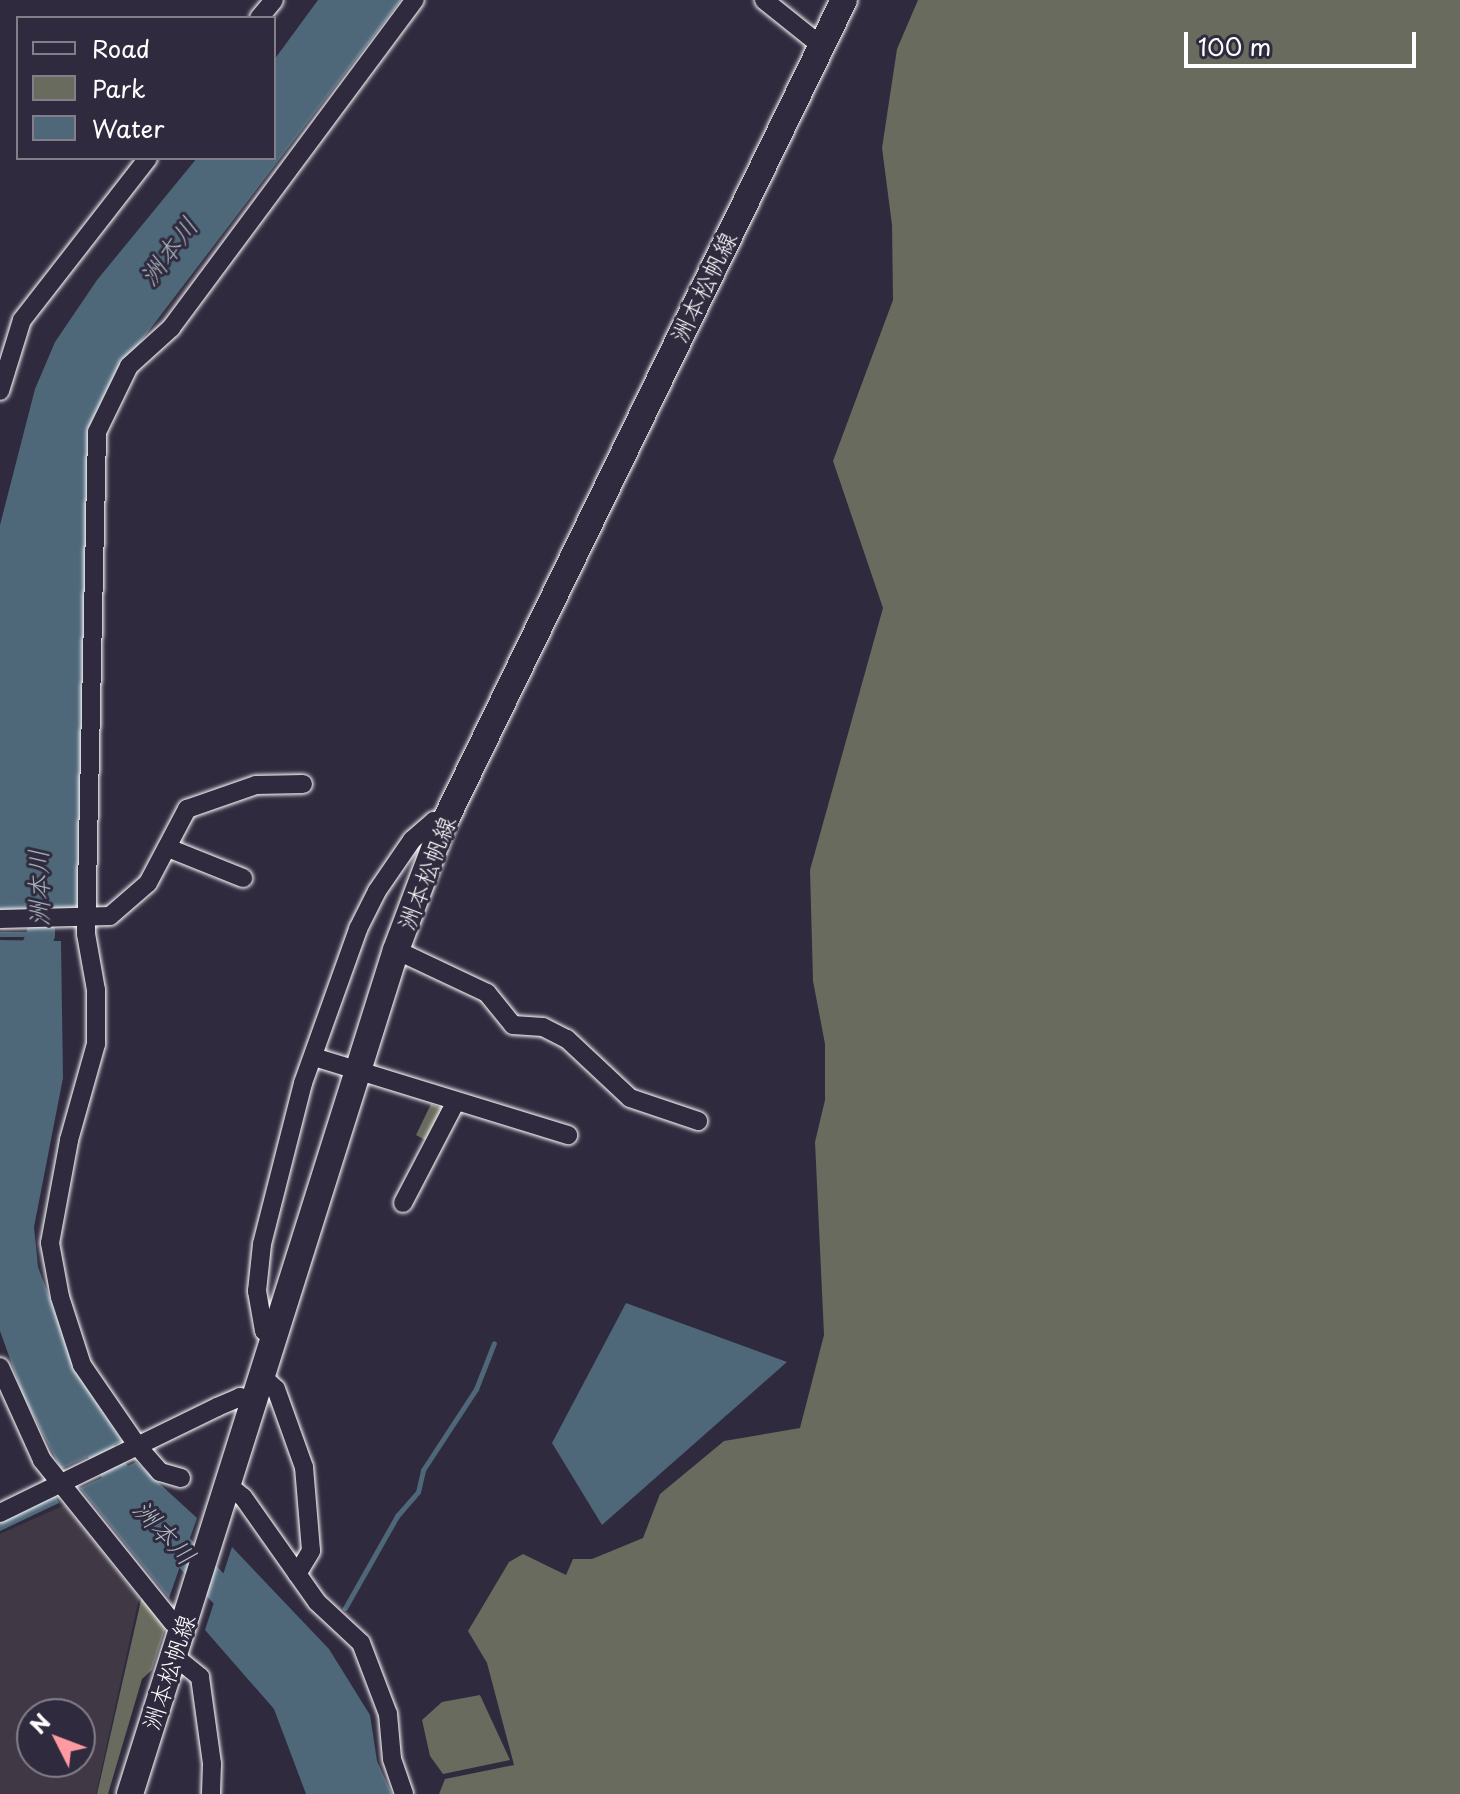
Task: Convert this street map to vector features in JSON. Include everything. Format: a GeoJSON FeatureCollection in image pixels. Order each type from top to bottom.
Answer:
{"type":"FeatureCollection","features":[{"type":"Feature","properties":{"kind":"main road","name":"洲本松帆線"},"geometry":{"type":"LineString","coordinates":[[130,1794],[173,1655],[178,1622],[225,1494],[396,950],[443,825],[819,44],[844,0]]}},
{"type":"Feature","properties":{"kind":"street"},"geometry":{"type":"LineString","coordinates":[[261,16],[274,0]]}},
{"type":"Feature","properties":{"kind":"street"},"geometry":{"type":"LineString","coordinates":[[181,1478],[160,1472],[136,1449],[82,1365],[60,1297],[50,1243],[69,1140],[96,1044],[84,918],[92,461],[103,413],[129,366],[171,328],[415,0]]}},
{"type":"Feature","properties":{"kind":"street"},"geometry":{"type":"LineString","coordinates":[[764,0],[819,44]]}},
{"type":"Feature","properties":{"kind":"street"},"geometry":{"type":"LineString","coordinates":[[0,391],[22,320],[146,160]]}},
{"type":"Feature","properties":{"kind":"street"},"geometry":{"type":"LineString","coordinates":[[0,919],[84,918],[119,910],[148,883],[187,809],[208,799],[256,785],[303,784]]}},
{"type":"Feature","properties":{"kind":"street"},"geometry":{"type":"LineString","coordinates":[[275,1334],[264,1331],[257,1291],[262,1244],[314,1057],[358,929],[377,891],[412,840],[434,821],[443,825]]}},
{"type":"Feature","properties":{"kind":"street"},"geometry":{"type":"LineString","coordinates":[[168,848],[243,878]]}},
{"type":"Feature","properties":{"kind":"street"},"geometry":{"type":"LineString","coordinates":[[396,950],[487,993],[513,1025],[543,1027],[567,1039],[630,1098],[698,1121]]}},
{"type":"Feature","properties":{"kind":"street"},"geometry":{"type":"LineString","coordinates":[[314,1057],[455,1103],[568,1135]]}},
{"type":"Feature","properties":{"kind":"street"},"geometry":{"type":"LineString","coordinates":[[403,1203],[455,1103]]}},
{"type":"Feature","properties":{"kind":"street"},"geometry":{"type":"LineString","coordinates":[[0,1367],[33,1444],[178,1622]]}},
{"type":"Feature","properties":{"kind":"street"},"geometry":{"type":"LineString","coordinates":[[262,1376],[276,1389],[304,1467],[311,1551],[297,1574]]}},
{"type":"Feature","properties":{"kind":"street"},"geometry":{"type":"LineString","coordinates":[[0,1513],[240,1397],[254,1402]]}},
{"type":"Feature","properties":{"kind":"street"},"geometry":{"type":"LineString","coordinates":[[225,1494],[243,1497],[317,1602],[361,1643],[372,1665],[388,1714],[392,1759],[404,1794]]}},
{"type":"Feature","properties":{"kind":"street"},"geometry":{"type":"LineString","coordinates":[[173,1655],[200,1677],[212,1764],[211,1794]]}},
{"type":"Feature","properties":{"kind":"shaded area"},"geometry":{"type":"Polygon","coordinates":[[[65,1505],[139,1598],[96,1794],[0,1794],[0,1534],[65,1505]]]}},
{"type":"Feature","properties":{"kind":"green space"},"geometry":{"type":"Polygon","coordinates":[[[918,0],[1460,0],[1460,1794],[439,1794],[445,1779],[514,1765],[487,1663],[468,1631],[509,1562],[523,1554],[566,1575],[573,1559],[592,1559],[643,1538],[660,1494],[724,1441],[800,1428],[824,1335],[815,1142],[825,1100],[825,1044],[813,981],[810,870],[883,608],[833,461],[893,300],[892,225],[882,148],[897,49],[918,0]]]}},
{"type":"Feature","properties":{"kind":"green space"},"geometry":{"type":"Polygon","coordinates":[[[431,1104],[452,1113],[436,1146],[416,1135],[431,1104]]]}},
{"type":"Feature","properties":{"kind":"green space"},"geometry":{"type":"Polygon","coordinates":[[[142,1596],[167,1623],[152,1670],[142,1679],[108,1794],[97,1794],[142,1596]]]}},
{"type":"Feature","properties":{"kind":"green space"},"geometry":{"type":"Polygon","coordinates":[[[480,1695],[510,1760],[443,1774],[430,1756],[422,1720],[442,1702],[480,1695]]]}},
{"type":"Feature","properties":{"kind":"water"},"geometry":{"type":"Polygon","coordinates":[[[318,0],[401,0],[125,362],[103,400],[83,912],[0,912],[0,525],[35,389],[55,342],[97,280],[195,160],[276,160],[276,57],[318,0]]]}},
{"type":"Feature","properties":{"kind":"water"},"geometry":{"type":"Polygon","coordinates":[[[0,940],[61,941],[63,1078],[34,1227],[38,1267],[79,1376],[122,1441],[61,1469],[23,1395],[0,1331],[0,940]]]}},
{"type":"Feature","properties":{"kind":"water"},"geometry":{"type":"Polygon","coordinates":[[[626,1303],[787,1362],[602,1525],[552,1443],[626,1303]]]}},
{"type":"Feature","properties":{"kind":"water"},"geometry":{"type":"Polygon","coordinates":[[[136,1462],[197,1518],[169,1598],[80,1488],[136,1462]]]}},
{"type":"Feature","properties":{"kind":"water"},"geometry":{"type":"Polygon","coordinates":[[[54,1494],[59,1503],[0,1531],[0,1518],[54,1494]]]}},
{"type":"Feature","properties":{"kind":"water"},"geometry":{"type":"Polygon","coordinates":[[[232,1547],[329,1649],[370,1715],[377,1761],[392,1794],[306,1794],[274,1709],[205,1630],[232,1547]]]}},
{"type":"Feature","properties":{"kind":"waterway","name":"洲本川"},"geometry":{"type":"LineString","coordinates":[[24,976],[41,934],[40,889]]}},
{"type":"Feature","properties":{"kind":"waterway"},"geometry":{"type":"LineString","coordinates":[[0,934],[41,934]]}},
{"type":"Feature","properties":{"kind":"waterway"},"geometry":{"type":"LineString","coordinates":[[345,1608],[397,1516],[418,1492],[423,1470],[476,1389],[494,1343]]}},
{"type":"Feature","properties":{"kind":"waterway","name":"洲本川"},"geometry":{"type":"LineString","coordinates":[[79,1419],[134,1500],[245,1616]]}}]}
